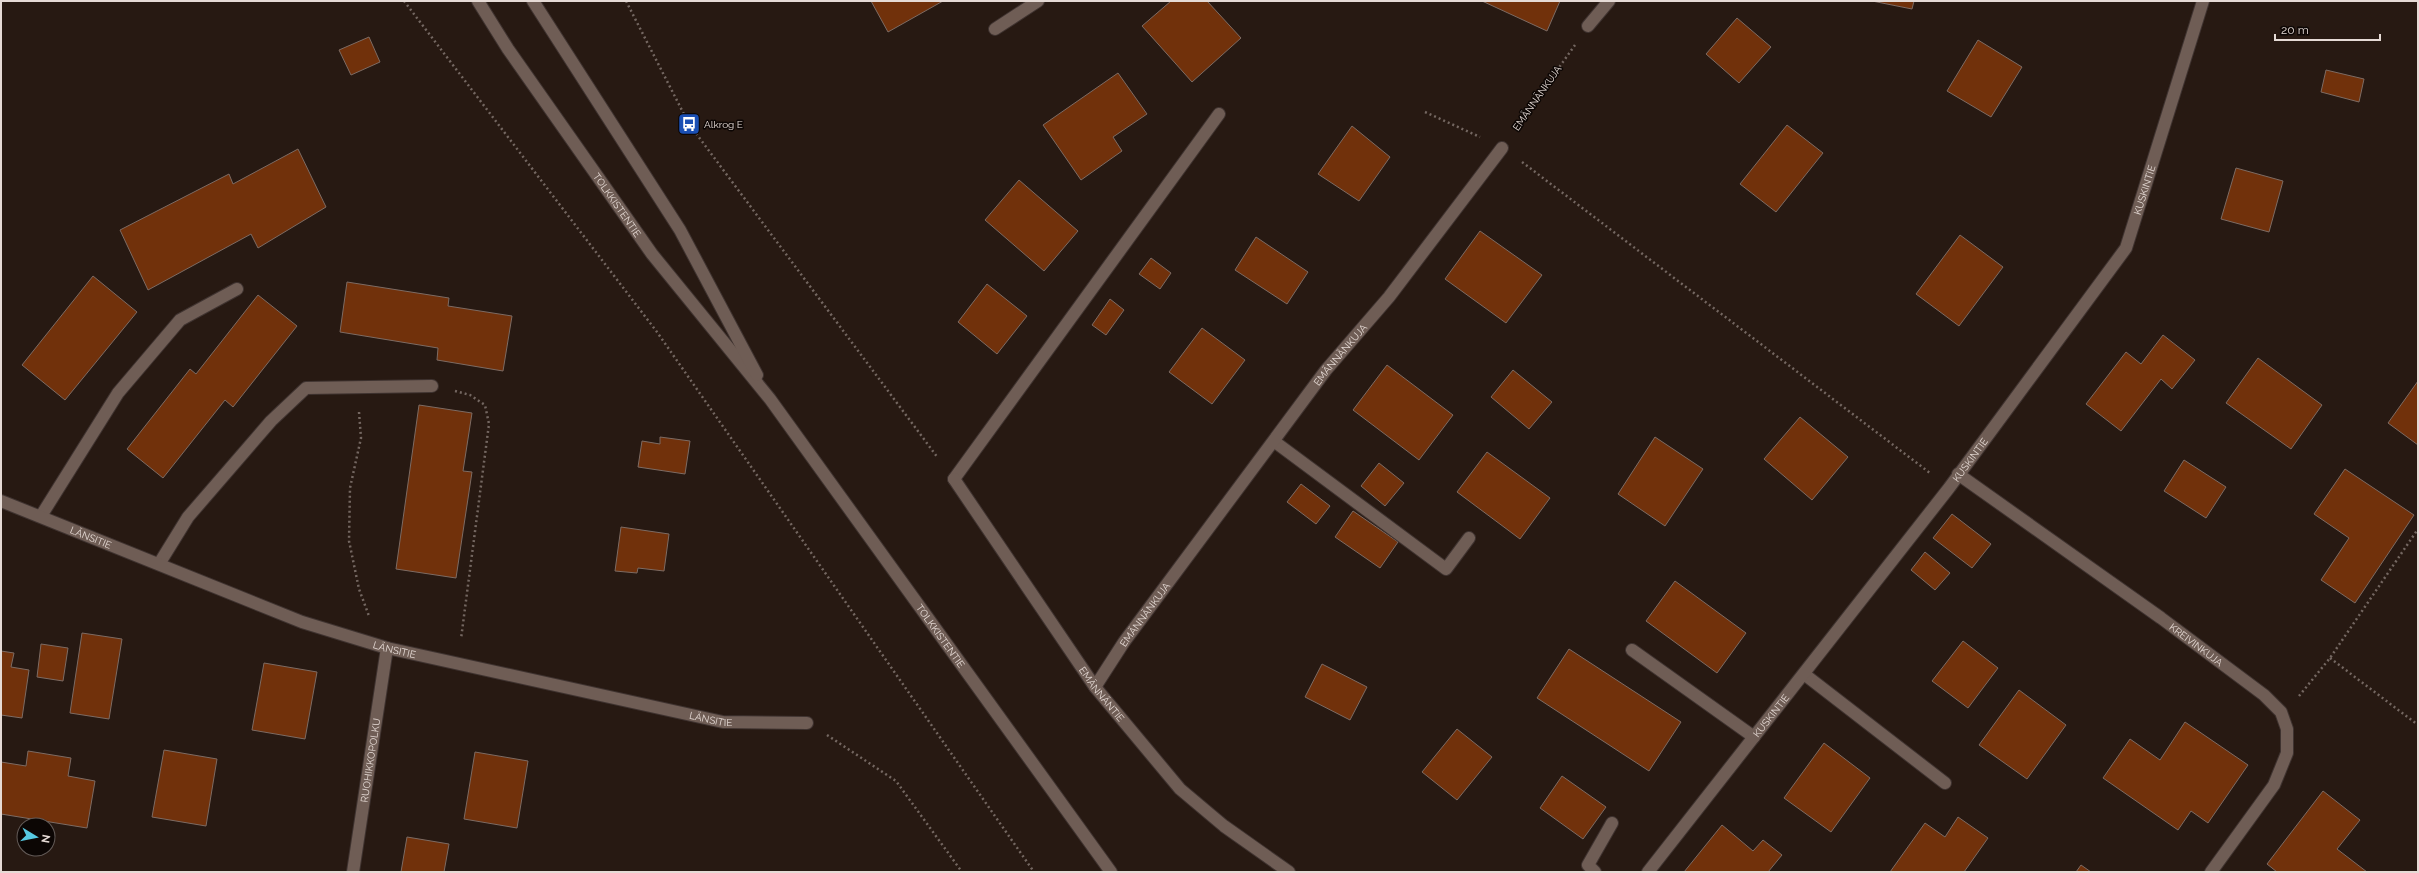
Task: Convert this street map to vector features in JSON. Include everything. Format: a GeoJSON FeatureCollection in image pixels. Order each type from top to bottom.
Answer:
{"type":"FeatureCollection","features":[{"type":"Feature","properties":{"kind":"street","name":"TOLKKISTENTIE"},"geometry":{"type":"LineString","coordinates":[[478,1],[513,55],[652,254],[770,399],[1111,872]]}},
{"type":"Feature","properties":{"kind":"street","name":"TOLKKISTENTIE"},"geometry":{"type":"LineString","coordinates":[[533,1],[680,230],[770,399]]}},
{"type":"Feature","properties":{"kind":"street"},"geometry":{"type":"LineString","coordinates":[[995,29],[1038,1]]}},
{"type":"Feature","properties":{"kind":"street"},"geometry":{"type":"LineString","coordinates":[[1588,26],[1609,1]]}},
{"type":"Feature","properties":{"kind":"street","name":"KUSKINTIE"},"geometry":{"type":"LineString","coordinates":[[1648,872],[1949,488],[2126,248],[2204,1]]}},
{"type":"Feature","properties":{"kind":"street"},"geometry":{"type":"LineString","coordinates":[[954,479],[1219,114]]}},
{"type":"Feature","properties":{"kind":"street","name":"EMÄNNÄNKUJA"},"geometry":{"type":"LineString","coordinates":[[1095,687],[1124,642],[1275,442],[1326,370],[1389,297],[1502,148]]}},
{"type":"Feature","properties":{"kind":"street"},"geometry":{"type":"LineString","coordinates":[[41,516],[118,393],[180,320],[237,289]]}},
{"type":"Feature","properties":{"kind":"street"},"geometry":{"type":"LineString","coordinates":[[159,564],[193,511],[271,421],[306,388],[432,386]]}},
{"type":"Feature","properties":{"kind":"street"},"geometry":{"type":"LineString","coordinates":[[1275,442],[1446,569],[1469,538]]}},
{"type":"Feature","properties":{"kind":"street","name":"KREIVINKUJA"},"geometry":{"type":"LineString","coordinates":[[1958,474],[2168,623],[2264,695],[2281,712],[2287,729],[2287,753],[2274,785],[2211,872]]}},
{"type":"Feature","properties":{"kind":"street","name":"EMÄNNÄNTIE"},"geometry":{"type":"LineString","coordinates":[[954,479],[1095,687],[1180,789],[1224,826],[1289,872]]}},
{"type":"Feature","properties":{"kind":"street","name":"LÄNSITIE"},"geometry":{"type":"LineString","coordinates":[[1,501],[302,622],[387,648],[723,722],[807,723]]}},
{"type":"Feature","properties":{"kind":"street","name":"RUOHIKKOPOLKU"},"geometry":{"type":"LineString","coordinates":[[353,872],[387,648]]}},
{"type":"Feature","properties":{"kind":"street"},"geometry":{"type":"LineString","coordinates":[[1632,650],[1754,737]]}},
{"type":"Feature","properties":{"kind":"street"},"geometry":{"type":"LineString","coordinates":[[1804,674],[1945,783]]}},
{"type":"Feature","properties":{"kind":"street"},"geometry":{"type":"LineString","coordinates":[[1595,872],[1588,865],[1612,823]]}},
{"type":"Feature","properties":{"kind":"path"},"geometry":{"type":"LineString","coordinates":[[404,1],[658,332],[1034,872]]}},
{"type":"Feature","properties":{"kind":"path"},"geometry":{"type":"LineString","coordinates":[[626,1],[689,124],[954,479]]}},
{"type":"Feature","properties":{"kind":"path","name":"EMÄNNÄNKUJA"},"geometry":{"type":"LineString","coordinates":[[1502,148],[1588,26]]}},
{"type":"Feature","properties":{"kind":"path"},"geometry":{"type":"LineString","coordinates":[[1425,112],[1502,148],[1949,488]]}},
{"type":"Feature","properties":{"kind":"path"},"geometry":{"type":"LineString","coordinates":[[432,386],[470,395],[485,405],[489,424],[458,663]]}},
{"type":"Feature","properties":{"kind":"path"},"geometry":{"type":"LineString","coordinates":[[356,387],[361,438],[350,488],[349,541],[359,589],[372,624],[387,648]]}},
{"type":"Feature","properties":{"kind":"path"},"geometry":{"type":"LineString","coordinates":[[2281,712],[2303,692],[2330,658],[2418,529]]}},
{"type":"Feature","properties":{"kind":"path"},"geometry":{"type":"LineString","coordinates":[[2330,658],[2418,725]]}},
{"type":"Feature","properties":{"kind":"path"},"geometry":{"type":"LineString","coordinates":[[807,723],[896,780],[962,872]]}},
{"type":"Feature","properties":{"kind":"building"},"geometry":{"type":"Polygon","coordinates":[[[871,1],[943,1],[888,32],[871,1]]]}},
{"type":"Feature","properties":{"kind":"building"},"geometry":{"type":"Polygon","coordinates":[[[1171,1],[1207,1],[1241,38],[1192,82],[1142,26],[1171,1]]]}},
{"type":"Feature","properties":{"kind":"building"},"geometry":{"type":"Polygon","coordinates":[[[1482,1],[1560,1],[1547,31],[1482,1]]]}},
{"type":"Feature","properties":{"kind":"building"},"geometry":{"type":"Polygon","coordinates":[[[1872,1],[1914,1],[1912,9],[1872,1]]]}},
{"type":"Feature","properties":{"kind":"building"},"geometry":{"type":"Polygon","coordinates":[[[1737,18],[1771,47],[1739,83],[1706,54],[1737,18]]]}},
{"type":"Feature","properties":{"kind":"building"},"geometry":{"type":"Polygon","coordinates":[[[369,37],[380,62],[351,75],[339,50],[369,37]]]}},
{"type":"Feature","properties":{"kind":"building"},"geometry":{"type":"Polygon","coordinates":[[[1978,40],[2022,67],[1991,117],[1947,91],[1978,40]]]}},
{"type":"Feature","properties":{"kind":"building"},"geometry":{"type":"Polygon","coordinates":[[[2326,70],[2364,79],[2359,102],[2321,92],[2326,70]]]}},
{"type":"Feature","properties":{"kind":"building"},"geometry":{"type":"Polygon","coordinates":[[[1118,73],[1147,114],[1113,137],[1122,151],[1081,180],[1043,125],[1118,73]]]}},
{"type":"Feature","properties":{"kind":"building"},"geometry":{"type":"Polygon","coordinates":[[[1787,125],[1823,153],[1776,212],[1740,184],[1787,125]]]}},
{"type":"Feature","properties":{"kind":"building"},"geometry":{"type":"Polygon","coordinates":[[[1352,126],[1390,157],[1359,201],[1318,174],[1352,126]]]}},
{"type":"Feature","properties":{"kind":"building"},"geometry":{"type":"Polygon","coordinates":[[[298,149],[326,207],[258,248],[251,234],[148,290],[120,230],[229,174],[233,184],[298,149]]]}},
{"type":"Feature","properties":{"kind":"building"},"geometry":{"type":"Polygon","coordinates":[[[2236,168],[2283,181],[2269,232],[2221,219],[2236,168]]]}},
{"type":"Feature","properties":{"kind":"building"},"geometry":{"type":"Polygon","coordinates":[[[1019,180],[1078,231],[1044,271],[985,220],[1019,180]]]}},
{"type":"Feature","properties":{"kind":"building"},"geometry":{"type":"Polygon","coordinates":[[[1480,231],[1542,275],[1506,323],[1445,279],[1480,231]]]}},
{"type":"Feature","properties":{"kind":"building"},"geometry":{"type":"Polygon","coordinates":[[[1960,235],[2003,267],[1959,326],[1916,294],[1960,235]]]}},
{"type":"Feature","properties":{"kind":"building"},"geometry":{"type":"Polygon","coordinates":[[[1256,237],[1308,272],[1287,304],[1235,270],[1256,237]]]}},
{"type":"Feature","properties":{"kind":"building"},"geometry":{"type":"Polygon","coordinates":[[[1151,258],[1171,273],[1160,289],[1139,274],[1151,258]]]}},
{"type":"Feature","properties":{"kind":"building"},"geometry":{"type":"Polygon","coordinates":[[[93,276],[137,312],[65,400],[22,365],[93,276]]]}},
{"type":"Feature","properties":{"kind":"building"},"geometry":{"type":"Polygon","coordinates":[[[347,282],[449,298],[448,306],[512,316],[503,371],[437,360],[438,348],[340,332],[347,282]]]}},
{"type":"Feature","properties":{"kind":"building"},"geometry":{"type":"Polygon","coordinates":[[[987,284],[1027,316],[997,354],[958,322],[987,284]]]}},
{"type":"Feature","properties":{"kind":"building"},"geometry":{"type":"Polygon","coordinates":[[[258,295],[297,326],[233,407],[225,400],[163,478],[127,449],[190,369],[196,374],[258,295]]]}},
{"type":"Feature","properties":{"kind":"building"},"geometry":{"type":"Polygon","coordinates":[[[1110,299],[1124,310],[1106,335],[1092,325],[1110,299]]]}},
{"type":"Feature","properties":{"kind":"building"},"geometry":{"type":"Polygon","coordinates":[[[1202,328],[1245,360],[1212,404],[1169,372],[1202,328]]]}},
{"type":"Feature","properties":{"kind":"building"},"geometry":{"type":"Polygon","coordinates":[[[2163,335],[2195,360],[2172,389],[2161,379],[2121,431],[2086,404],[2126,352],[2141,364],[2163,335]]]}},
{"type":"Feature","properties":{"kind":"building"},"geometry":{"type":"Polygon","coordinates":[[[2258,358],[2322,405],[2291,449],[2226,403],[2258,358]]]}},
{"type":"Feature","properties":{"kind":"building"},"geometry":{"type":"Polygon","coordinates":[[[1387,365],[1453,415],[1419,460],[1353,410],[1387,365]]]}},
{"type":"Feature","properties":{"kind":"building"},"geometry":{"type":"Polygon","coordinates":[[[1513,370],[1552,402],[1529,429],[1491,397],[1513,370]]]}},
{"type":"Feature","properties":{"kind":"building"},"geometry":{"type":"Polygon","coordinates":[[[2418,381],[2418,445],[2388,423],[2418,381]]]}},
{"type":"Feature","properties":{"kind":"building"},"geometry":{"type":"Polygon","coordinates":[[[419,405],[472,413],[463,471],[472,472],[456,578],[396,569],[419,405]]]}},
{"type":"Feature","properties":{"kind":"building"},"geometry":{"type":"Polygon","coordinates":[[[1800,417],[1848,457],[1812,500],[1764,459],[1800,417]]]}},
{"type":"Feature","properties":{"kind":"building"},"geometry":{"type":"Polygon","coordinates":[[[660,437],[690,441],[685,474],[638,467],[642,441],[660,444],[660,437]]]}},
{"type":"Feature","properties":{"kind":"building"},"geometry":{"type":"Polygon","coordinates":[[[1655,437],[1703,469],[1665,526],[1618,494],[1655,437]]]}},
{"type":"Feature","properties":{"kind":"building"},"geometry":{"type":"Polygon","coordinates":[[[1487,452],[1550,498],[1520,539],[1457,492],[1487,452]]]}},
{"type":"Feature","properties":{"kind":"building"},"geometry":{"type":"Polygon","coordinates":[[[2184,460],[2226,487],[2206,518],[2164,491],[2184,460]]]}},
{"type":"Feature","properties":{"kind":"building"},"geometry":{"type":"Polygon","coordinates":[[[1379,463],[1404,483],[1385,506],[1361,486],[1379,463]]]}},
{"type":"Feature","properties":{"kind":"building"},"geometry":{"type":"Polygon","coordinates":[[[2345,469],[2414,515],[2355,603],[2321,580],[2349,538],[2314,514],[2345,469]]]}},
{"type":"Feature","properties":{"kind":"building"},"geometry":{"type":"Polygon","coordinates":[[[1301,484],[1330,506],[1316,524],[1287,502],[1301,484]]]}},
{"type":"Feature","properties":{"kind":"building"},"geometry":{"type":"Polygon","coordinates":[[[1353,511],[1398,542],[1380,568],[1335,537],[1353,511]]]}},
{"type":"Feature","properties":{"kind":"building"},"geometry":{"type":"Polygon","coordinates":[[[1952,514],[1991,544],[1972,568],[1933,538],[1952,514]]]}},
{"type":"Feature","properties":{"kind":"building"},"geometry":{"type":"Polygon","coordinates":[[[621,527],[669,534],[664,571],[638,568],[637,573],[615,571],[621,527]]]}},
{"type":"Feature","properties":{"kind":"building"},"geometry":{"type":"Polygon","coordinates":[[[1925,552],[1950,573],[1935,590],[1911,570],[1925,552]]]}},
{"type":"Feature","properties":{"kind":"building"},"geometry":{"type":"Polygon","coordinates":[[[1675,581],[1746,633],[1717,673],[1646,621],[1675,581]]]}},
{"type":"Feature","properties":{"kind":"building"},"geometry":{"type":"Polygon","coordinates":[[[82,633],[122,639],[109,719],[70,713],[82,633]]]}},
{"type":"Feature","properties":{"kind":"building"},"geometry":{"type":"Polygon","coordinates":[[[1963,641],[1998,668],[1968,708],[1932,681],[1963,641]]]}},
{"type":"Feature","properties":{"kind":"building"},"geometry":{"type":"Polygon","coordinates":[[[41,644],[68,648],[63,681],[37,677],[41,644]]]}},
{"type":"Feature","properties":{"kind":"building"},"geometry":{"type":"Polygon","coordinates":[[[1569,649],[1681,722],[1649,771],[1537,698],[1569,649]]]}},
{"type":"Feature","properties":{"kind":"building"},"geometry":{"type":"Polygon","coordinates":[[[1,651],[14,653],[11,667],[29,670],[22,718],[1,715],[1,651]]]}},
{"type":"Feature","properties":{"kind":"building"},"geometry":{"type":"Polygon","coordinates":[[[264,663],[317,672],[305,739],[252,730],[264,663]]]}},
{"type":"Feature","properties":{"kind":"building"},"geometry":{"type":"Polygon","coordinates":[[[1322,664],[1367,687],[1350,720],[1305,697],[1322,664]]]}},
{"type":"Feature","properties":{"kind":"building"},"geometry":{"type":"Polygon","coordinates":[[[2019,690],[2066,725],[2027,779],[1979,745],[2019,690]]]}},
{"type":"Feature","properties":{"kind":"building"},"geometry":{"type":"Polygon","coordinates":[[[2185,722],[2248,765],[2208,823],[2191,811],[2178,830],[2103,778],[2130,739],[2160,760],[2185,722]]]}},
{"type":"Feature","properties":{"kind":"building"},"geometry":{"type":"Polygon","coordinates":[[[1457,729],[1492,757],[1457,800],[1422,772],[1457,729]]]}},
{"type":"Feature","properties":{"kind":"building"},"geometry":{"type":"Polygon","coordinates":[[[1824,743],[1870,778],[1831,832],[1784,798],[1824,743]]]}},
{"type":"Feature","properties":{"kind":"building"},"geometry":{"type":"Polygon","coordinates":[[[164,750],[217,759],[206,826],[152,817],[164,750]]]}},
{"type":"Feature","properties":{"kind":"building"},"geometry":{"type":"Polygon","coordinates":[[[28,751],[71,758],[68,776],[95,781],[87,828],[56,823],[56,817],[19,817],[1,814],[1,762],[26,766],[28,751]]]}},
{"type":"Feature","properties":{"kind":"building"},"geometry":{"type":"Polygon","coordinates":[[[475,752],[528,761],[517,828],[464,819],[475,752]]]}},
{"type":"Feature","properties":{"kind":"building"},"geometry":{"type":"Polygon","coordinates":[[[1562,776],[1606,807],[1583,839],[1540,808],[1562,776]]]}},
{"type":"Feature","properties":{"kind":"building"},"geometry":{"type":"Polygon","coordinates":[[[2323,791],[2360,820],[2337,849],[2367,872],[2277,872],[2267,864],[2323,791]]]}},
{"type":"Feature","properties":{"kind":"building"},"geometry":{"type":"Polygon","coordinates":[[[1958,817],[1988,838],[1964,872],[1890,872],[1925,823],[1945,837],[1958,817]]]}},
{"type":"Feature","properties":{"kind":"building"},"geometry":{"type":"Polygon","coordinates":[[[1722,825],[1753,851],[1763,840],[1782,855],[1768,872],[1684,872],[1722,825]]]}},
{"type":"Feature","properties":{"kind":"building"},"geometry":{"type":"Polygon","coordinates":[[[407,837],[449,844],[444,872],[401,872],[407,837]]]}},
{"type":"Feature","properties":{"kind":"building"},"geometry":{"type":"Polygon","coordinates":[[[2081,865],[2091,872],[2076,872],[2081,865]]]}},
{"type":"Feature","properties":{"kind":"place","name":"Alkrog E"},"geometry":{"type":"Point","coordinates":[689,124]}}]}
